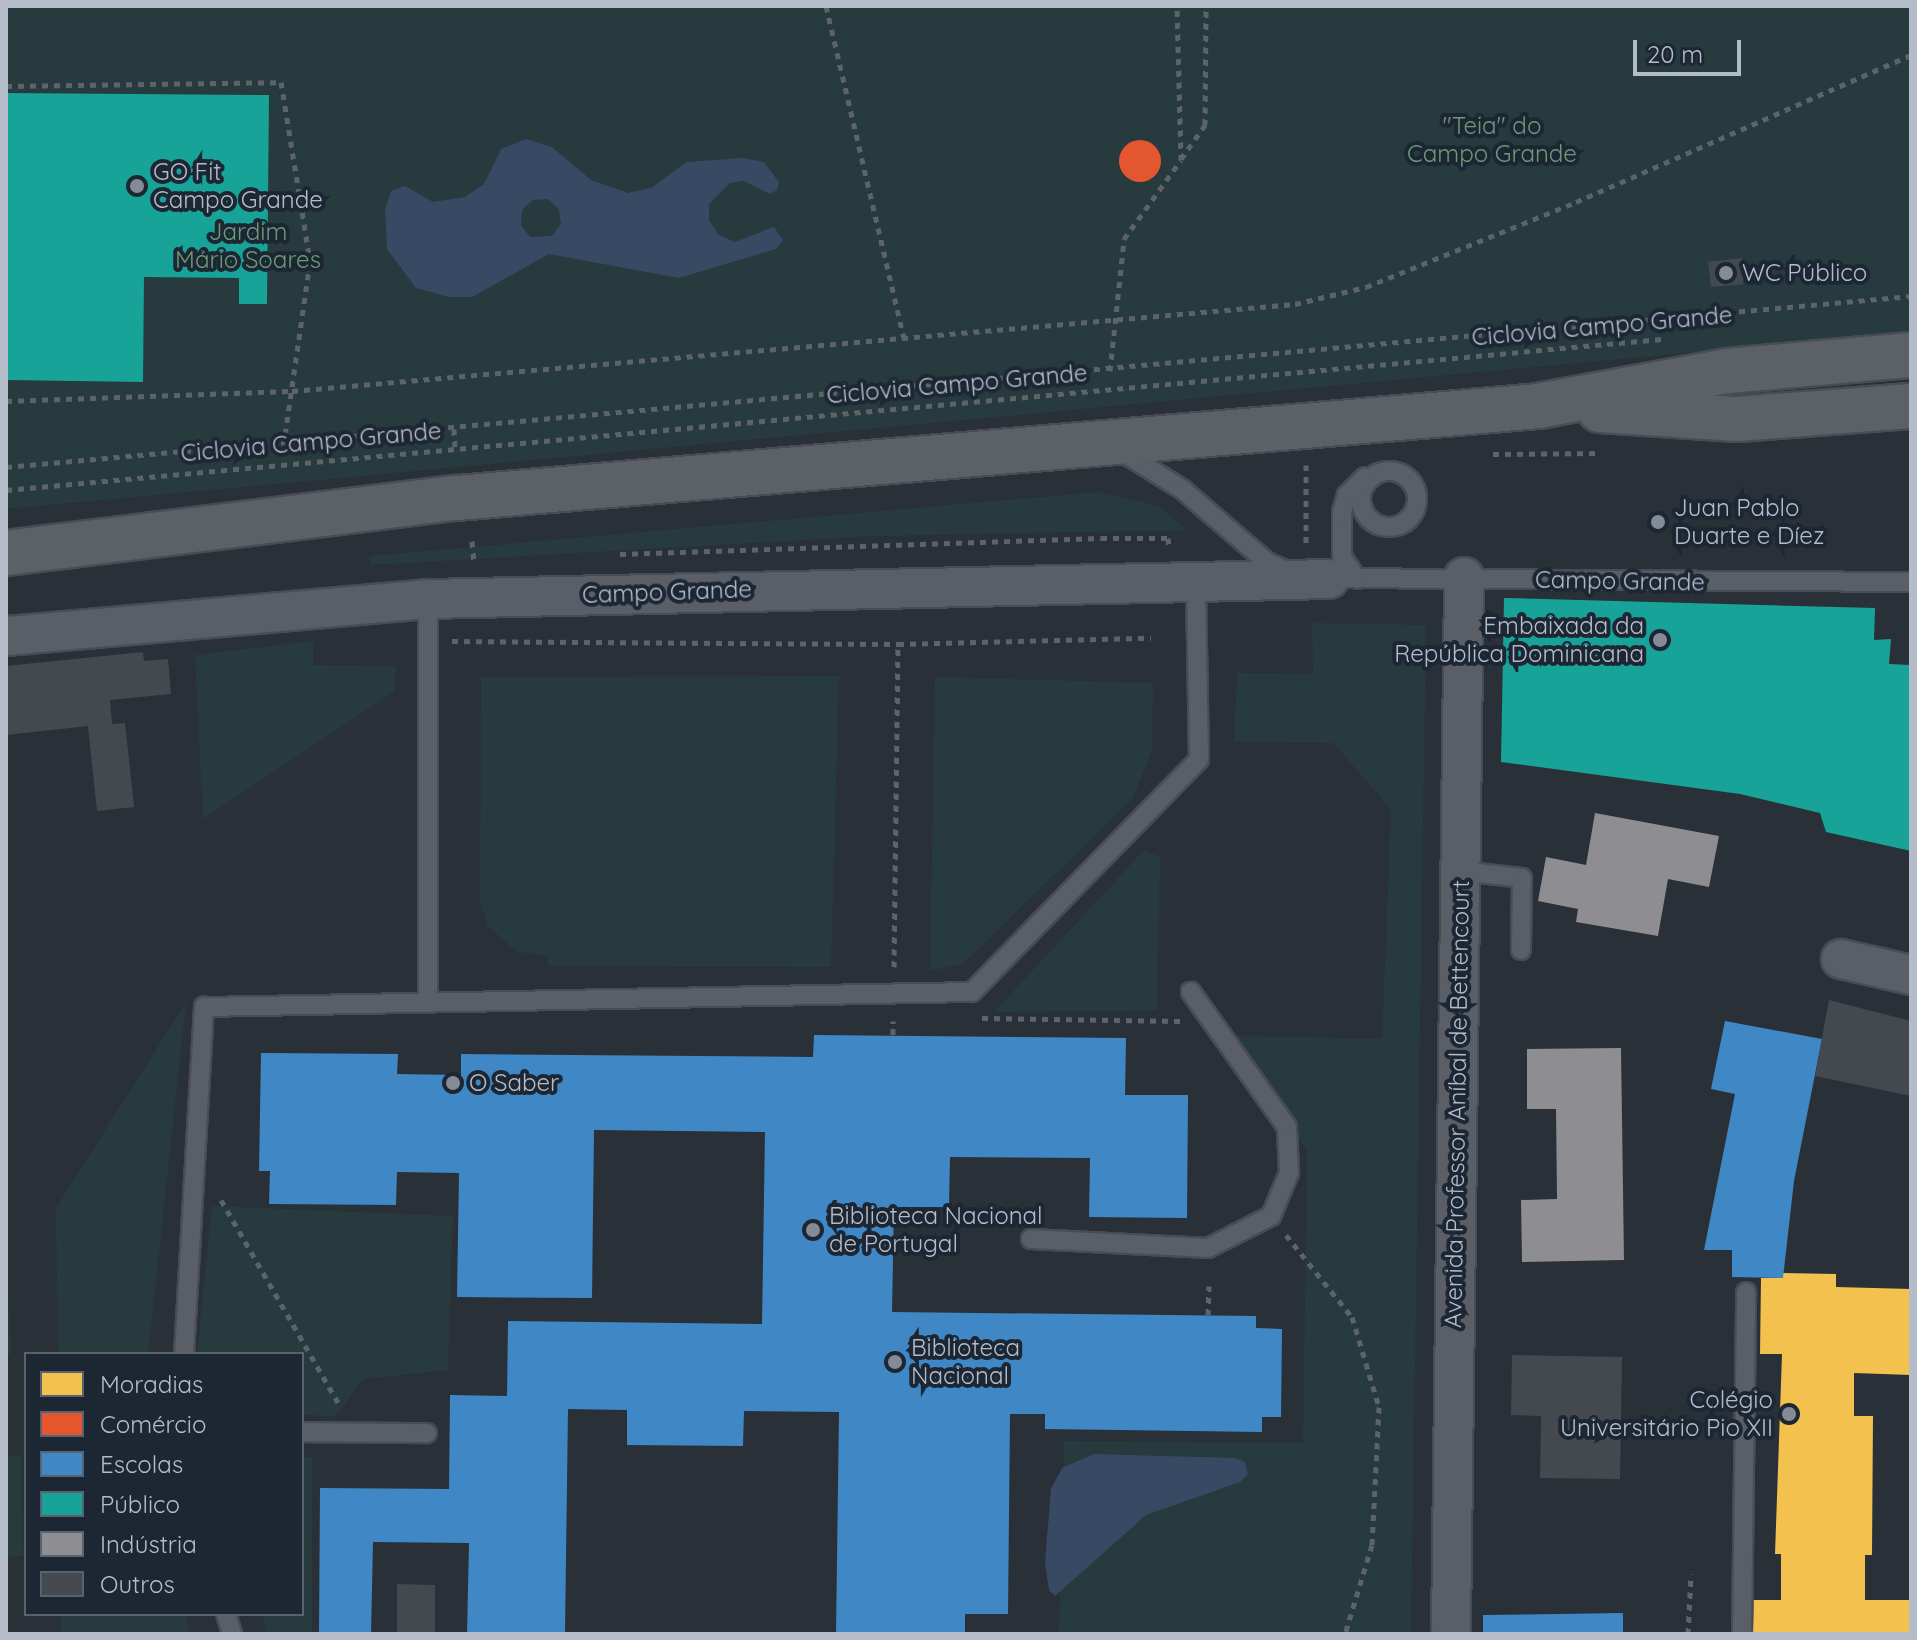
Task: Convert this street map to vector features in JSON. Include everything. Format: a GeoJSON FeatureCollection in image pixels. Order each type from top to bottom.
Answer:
{"type":"FeatureCollection","features":[{"type":"Feature","properties":{"kind":"main road"},"geometry":{"type":"LineString","coordinates":[[6,553],[457,498],[1538,406],[1727,371],[1911,355]]}},
{"type":"Feature","properties":{"kind":"main road"},"geometry":{"type":"LineString","coordinates":[[1538,406],[1737,419],[1911,406]]}},
{"type":"Feature","properties":{"kind":"street","name":"Campo Grande"},"geometry":{"type":"LineString","coordinates":[[6,636],[428,599],[1189,566],[1343,579]]}},
{"type":"Feature","properties":{"kind":"street","name":"Avenida Professor Aníbal de Bettencourt"},"geometry":{"type":"LineString","coordinates":[[1451,1630],[1464,577]]}},
{"type":"Feature","properties":{"kind":"street"},"geometry":{"type":"LineString","coordinates":[[1841,959],[1911,975]]}},
{"type":"Feature","properties":{"kind":"lane","name":"Campo Grande"},"geometry":{"type":"LineString","coordinates":[[1107,442],[1182,489],[1267,562],[1286,572],[1343,579],[1464,577],[1911,582]]}},
{"type":"Feature","properties":{"kind":"lane"},"geometry":{"type":"LineString","coordinates":[[1343,579],[1342,512],[1359,479],[1386,471]]}},
{"type":"Feature","properties":{"kind":"lane"},"geometry":{"type":"LineString","coordinates":[[184,1352],[204,1007],[972,992],[1199,759],[1189,566]]}},
{"type":"Feature","properties":{"kind":"lane"},"geometry":{"type":"LineString","coordinates":[[428,599],[428,1003]]}},
{"type":"Feature","properties":{"kind":"lane"},"geometry":{"type":"LineString","coordinates":[[1460,871],[1522,878],[1521,950]]}},
{"type":"Feature","properties":{"kind":"lane"},"geometry":{"type":"LineString","coordinates":[[1031,1239],[1208,1248],[1271,1216],[1289,1173],[1287,1127],[1191,992]]}},
{"type":"Feature","properties":{"kind":"lane"},"geometry":{"type":"LineString","coordinates":[[1742,1634],[1746,1292]]}},
{"type":"Feature","properties":{"kind":"lane"},"geometry":{"type":"LineString","coordinates":[[304,1432],[427,1433]]}},
{"type":"Feature","properties":{"kind":"path"},"geometry":{"type":"LineString","coordinates":[[826,6],[904,338]]}},
{"type":"Feature","properties":{"kind":"path"},"geometry":{"type":"LineString","coordinates":[[1177,6],[1181,160]]}},
{"type":"Feature","properties":{"kind":"path"},"geometry":{"type":"LineString","coordinates":[[1110,371],[1124,239],[1205,125],[1206,6]]}},
{"type":"Feature","properties":{"kind":"path"},"geometry":{"type":"LineString","coordinates":[[6,401],[292,391],[1295,304],[1366,287],[1576,202],[1911,55]]}},
{"type":"Feature","properties":{"kind":"path"},"geometry":{"type":"LineString","coordinates":[[6,86],[281,82],[310,262],[284,443]]}},
{"type":"Feature","properties":{"kind":"path"},"geometry":{"type":"LineString","coordinates":[[6,467],[1110,371],[1911,296]]}},
{"type":"Feature","properties":{"kind":"path","name":"Ciclovia Campo Grande"},"geometry":{"type":"LineString","coordinates":[[6,490],[1673,338]]}},
{"type":"Feature","properties":{"kind":"path"},"geometry":{"type":"LineString","coordinates":[[616,555],[1168,538],[1169,552],[1189,566]]}},
{"type":"Feature","properties":{"kind":"path"},"geometry":{"type":"LineString","coordinates":[[460,542],[488,539]]}},
{"type":"Feature","properties":{"kind":"path"},"geometry":{"type":"LineString","coordinates":[[472,541],[474,565]]}},
{"type":"Feature","properties":{"kind":"path"},"geometry":{"type":"LineString","coordinates":[[459,566],[490,564]]}},
{"type":"Feature","properties":{"kind":"path"},"geometry":{"type":"LineString","coordinates":[[894,952],[898,644]]}},
{"type":"Feature","properties":{"kind":"path"},"geometry":{"type":"LineString","coordinates":[[893,1017],[909,1018]]}},
{"type":"Feature","properties":{"kind":"path"},"geometry":{"type":"LineString","coordinates":[[973,1018],[1211,1021]]}},
{"type":"Feature","properties":{"kind":"path"},"geometry":{"type":"LineString","coordinates":[[194,1154],[356,1432]]}},
{"type":"Feature","properties":{"kind":"path"},"geometry":{"type":"LineString","coordinates":[[1271,1216],[1352,1317],[1379,1407],[1372,1545],[1345,1634]]}},
{"type":"Feature","properties":{"kind":"path"},"geometry":{"type":"LineString","coordinates":[[1208,1315],[1209,1286]]}},
{"type":"Feature","properties":{"kind":"path"},"geometry":{"type":"LineString","coordinates":[[1688,1634],[1691,1574]]}},
{"type":"Feature","properties":{"kind":"green space","name":"Jardim Mário Soares"},"geometry":{"type":"Polygon","coordinates":[[[6,6],[1911,6],[1911,332],[6,509],[6,6]]]}},
{"type":"Feature","properties":{"kind":"green space"},"geometry":{"type":"Polygon","coordinates":[[[1099,492],[1159,506],[1186,530],[873,536],[370,565],[369,556],[1099,492]]]}},
{"type":"Feature","properties":{"kind":"green space"},"geometry":{"type":"Polygon","coordinates":[[[1312,623],[1426,625],[1411,1634],[1059,1634],[1064,1441],[1303,1443],[1307,1151],[1232,1036],[1382,1039],[1391,809],[1333,743],[1234,742],[1237,673],[1313,674],[1312,623]]]}},
{"type":"Feature","properties":{"kind":"green space"},"geometry":{"type":"Polygon","coordinates":[[[313,641],[313,665],[396,666],[394,692],[203,819],[195,655],[313,641]]]}},
{"type":"Feature","properties":{"kind":"green space"},"geometry":{"type":"Polygon","coordinates":[[[839,676],[831,967],[548,966],[547,956],[517,952],[488,926],[480,902],[481,677],[839,676]]]}},
{"type":"Feature","properties":{"kind":"green space"},"geometry":{"type":"Polygon","coordinates":[[[935,677],[1153,683],[1152,751],[1133,798],[963,964],[930,971],[935,677]]]}},
{"type":"Feature","properties":{"kind":"green space"},"geometry":{"type":"Polygon","coordinates":[[[1144,850],[1160,857],[1157,1010],[994,1012],[1144,850]]]}},
{"type":"Feature","properties":{"kind":"green space"},"geometry":{"type":"Polygon","coordinates":[[[186,1002],[148,1352],[58,1352],[56,1208],[186,1002]]]}},
{"type":"Feature","properties":{"kind":"green space"},"geometry":{"type":"Polygon","coordinates":[[[212,1206],[453,1216],[448,1370],[363,1379],[336,1416],[304,1415],[304,1352],[197,1352],[212,1206]]]}},
{"type":"Feature","properties":{"kind":"green space"},"geometry":{"type":"Polygon","coordinates":[[[6,1254],[11,1354],[6,1354],[6,1254]]]}},
{"type":"Feature","properties":{"kind":"green space"},"geometry":{"type":"Polygon","coordinates":[[[21,1455],[23,1556],[6,1557],[6,1456],[21,1455]]]}},
{"type":"Feature","properties":{"kind":"green space"},"geometry":{"type":"Polygon","coordinates":[[[304,1457],[312,1457],[312,1634],[267,1634],[263,1616],[304,1616],[304,1457]]]}},
{"type":"Feature","properties":{"kind":"green space"},"geometry":{"type":"Polygon","coordinates":[[[61,1616],[186,1616],[190,1634],[61,1634],[61,1616]]]}},
{"type":"Feature","properties":{"kind":"water"},"geometry":{"type":"Polygon","coordinates":[[[526,139],[552,147],[591,180],[628,193],[651,188],[687,162],[742,158],[764,162],[779,182],[777,190],[770,194],[744,181],[730,183],[709,204],[709,220],[719,235],[735,242],[774,227],[783,240],[776,249],[679,278],[549,254],[472,297],[449,297],[416,288],[387,249],[385,210],[391,191],[405,186],[433,202],[465,197],[484,184],[501,149],[526,139]],[[548,199],[533,200],[522,210],[521,225],[530,237],[552,236],[561,224],[559,210],[548,199]]]}},
{"type":"Feature","properties":{"kind":"water"},"geometry":{"type":"Polygon","coordinates":[[[1094,1454],[1235,1458],[1245,1462],[1248,1474],[1240,1482],[1146,1515],[1055,1596],[1049,1590],[1045,1563],[1051,1489],[1062,1468],[1094,1454]]]}},
{"type":"Feature","properties":{"kind":"building: Moradias","name":"Colégio Universitário Pio XII"},"geometry":{"type":"Polygon","coordinates":[[[1783,1273],[1836,1274],[1836,1287],[1911,1289],[1911,1375],[1854,1373],[1854,1416],[1873,1416],[1872,1555],[1865,1555],[1865,1600],[1911,1600],[1911,1634],[1751,1634],[1752,1600],[1781,1600],[1781,1554],[1775,1554],[1782,1354],[1760,1354],[1761,1278],[1783,1278],[1783,1273]]]}},
{"type":"Feature","properties":{"kind":"building: Comércio"},"geometry":{"type":"Polygon","coordinates":[[[1140,140],[1155,146],[1161,161],[1155,176],[1140,182],[1125,176],[1119,161],[1125,146],[1140,140]]]}},
{"type":"Feature","properties":{"kind":"building: Escolas"},"geometry":{"type":"Polygon","coordinates":[[[1725,1021],[1822,1039],[1794,1181],[1783,1278],[1732,1277],[1732,1250],[1704,1250],[1735,1094],[1711,1089],[1725,1021]]]}},
{"type":"Feature","properties":{"kind":"building: Escolas","name":"Biblioteca Nacional"},"geometry":{"type":"Polygon","coordinates":[[[814,1035],[1126,1038],[1125,1095],[1188,1095],[1187,1218],[1089,1217],[1090,1158],[950,1157],[949,1207],[894,1207],[892,1312],[1256,1316],[1256,1328],[1282,1329],[1281,1417],[1262,1417],[1262,1432],[1045,1429],[1045,1414],[1010,1414],[1008,1614],[965,1614],[965,1634],[836,1634],[839,1412],[744,1411],[743,1446],[627,1445],[627,1410],[568,1409],[565,1634],[467,1634],[469,1543],[373,1542],[371,1634],[319,1634],[320,1488],[449,1489],[450,1395],[507,1396],[508,1321],[762,1324],[765,1132],[594,1130],[592,1298],[457,1297],[459,1173],[397,1172],[396,1205],[269,1204],[270,1171],[259,1171],[261,1053],[398,1054],[397,1074],[461,1075],[461,1054],[813,1057],[814,1035]]]}},
{"type":"Feature","properties":{"kind":"building: Escolas"},"geometry":{"type":"Polygon","coordinates":[[[1623,1613],[1623,1634],[1483,1634],[1483,1615],[1623,1613]]]}},
{"type":"Feature","properties":{"kind":"building: Público","name":"GO Fit Campo Grande"},"geometry":{"type":"Polygon","coordinates":[[[6,93],[269,95],[267,304],[239,304],[239,278],[144,277],[143,382],[6,380],[6,93]]]}},
{"type":"Feature","properties":{"kind":"building: Público"},"geometry":{"type":"Polygon","coordinates":[[[1504,598],[1875,608],[1874,640],[1891,639],[1889,664],[1911,665],[1911,851],[1826,832],[1820,813],[1740,794],[1501,762],[1504,598]]]}},
{"type":"Feature","properties":{"kind":"building: Indústria"},"geometry":{"type":"Polygon","coordinates":[[[1595,813],[1719,836],[1709,887],[1668,879],[1658,936],[1576,922],[1578,909],[1538,901],[1546,857],[1586,865],[1595,813]]]}},
{"type":"Feature","properties":{"kind":"building: Indústria"},"geometry":{"type":"Polygon","coordinates":[[[1621,1048],[1624,1260],[1522,1262],[1521,1200],[1557,1199],[1556,1109],[1527,1109],[1527,1049],[1621,1048]]]}},
{"type":"Feature","properties":{"kind":"building: Outros","name":"WC Público"},"geometry":{"type":"Polygon","coordinates":[[[1742,258],[1744,284],[1711,287],[1708,262],[1742,258]]]}},
{"type":"Feature","properties":{"kind":"building: Outros"},"geometry":{"type":"Polygon","coordinates":[[[143,652],[144,661],[168,659],[171,694],[110,700],[112,724],[125,723],[134,807],[97,811],[88,726],[6,735],[6,666],[143,652]]]}},
{"type":"Feature","properties":{"kind":"building: Outros"},"geometry":{"type":"Polygon","coordinates":[[[1829,1000],[1911,1021],[1911,1096],[1815,1076],[1829,1000]]]}},
{"type":"Feature","properties":{"kind":"building: Outros"},"geometry":{"type":"Polygon","coordinates":[[[1512,1355],[1622,1357],[1620,1479],[1540,1478],[1541,1416],[1511,1415],[1512,1355]]]}},
{"type":"Feature","properties":{"kind":"building: Outros"},"geometry":{"type":"Polygon","coordinates":[[[397,1584],[435,1585],[435,1634],[397,1634],[397,1584]]]}},
{"type":"Feature","properties":{"kind":"place","name":"GO Fit Campo Grande"},"geometry":{"type":"Point","coordinates":[137,186]}},
{"type":"Feature","properties":{"kind":"place","name":"WC Público"},"geometry":{"type":"Point","coordinates":[1726,273]}},
{"type":"Feature","properties":{"kind":"place","name":"Juan Pablo Duarte e Díez"},"geometry":{"type":"Point","coordinates":[1658,522]}},
{"type":"Feature","properties":{"kind":"place","name":"Embaixada da República Dominicana"},"geometry":{"type":"Point","coordinates":[1660,640]}},
{"type":"Feature","properties":{"kind":"place","name":"O Saber"},"geometry":{"type":"Point","coordinates":[453,1083]}},
{"type":"Feature","properties":{"kind":"place","name":"Biblioteca Nacional de Portugal"},"geometry":{"type":"Point","coordinates":[813,1230]}},
{"type":"Feature","properties":{"kind":"place","name":"Biblioteca Nacional"},"geometry":{"type":"Point","coordinates":[895,1362]}},
{"type":"Feature","properties":{"kind":"place","name":"Colégio Universitário Pio XII"},"geometry":{"type":"Point","coordinates":[1789,1414]}},
{"type":"Feature","properties":{"kind":"park label","name":"\"Teia\" do Campo Grande"},"geometry":{"type":"Point","coordinates":[1492,140]}}]}
